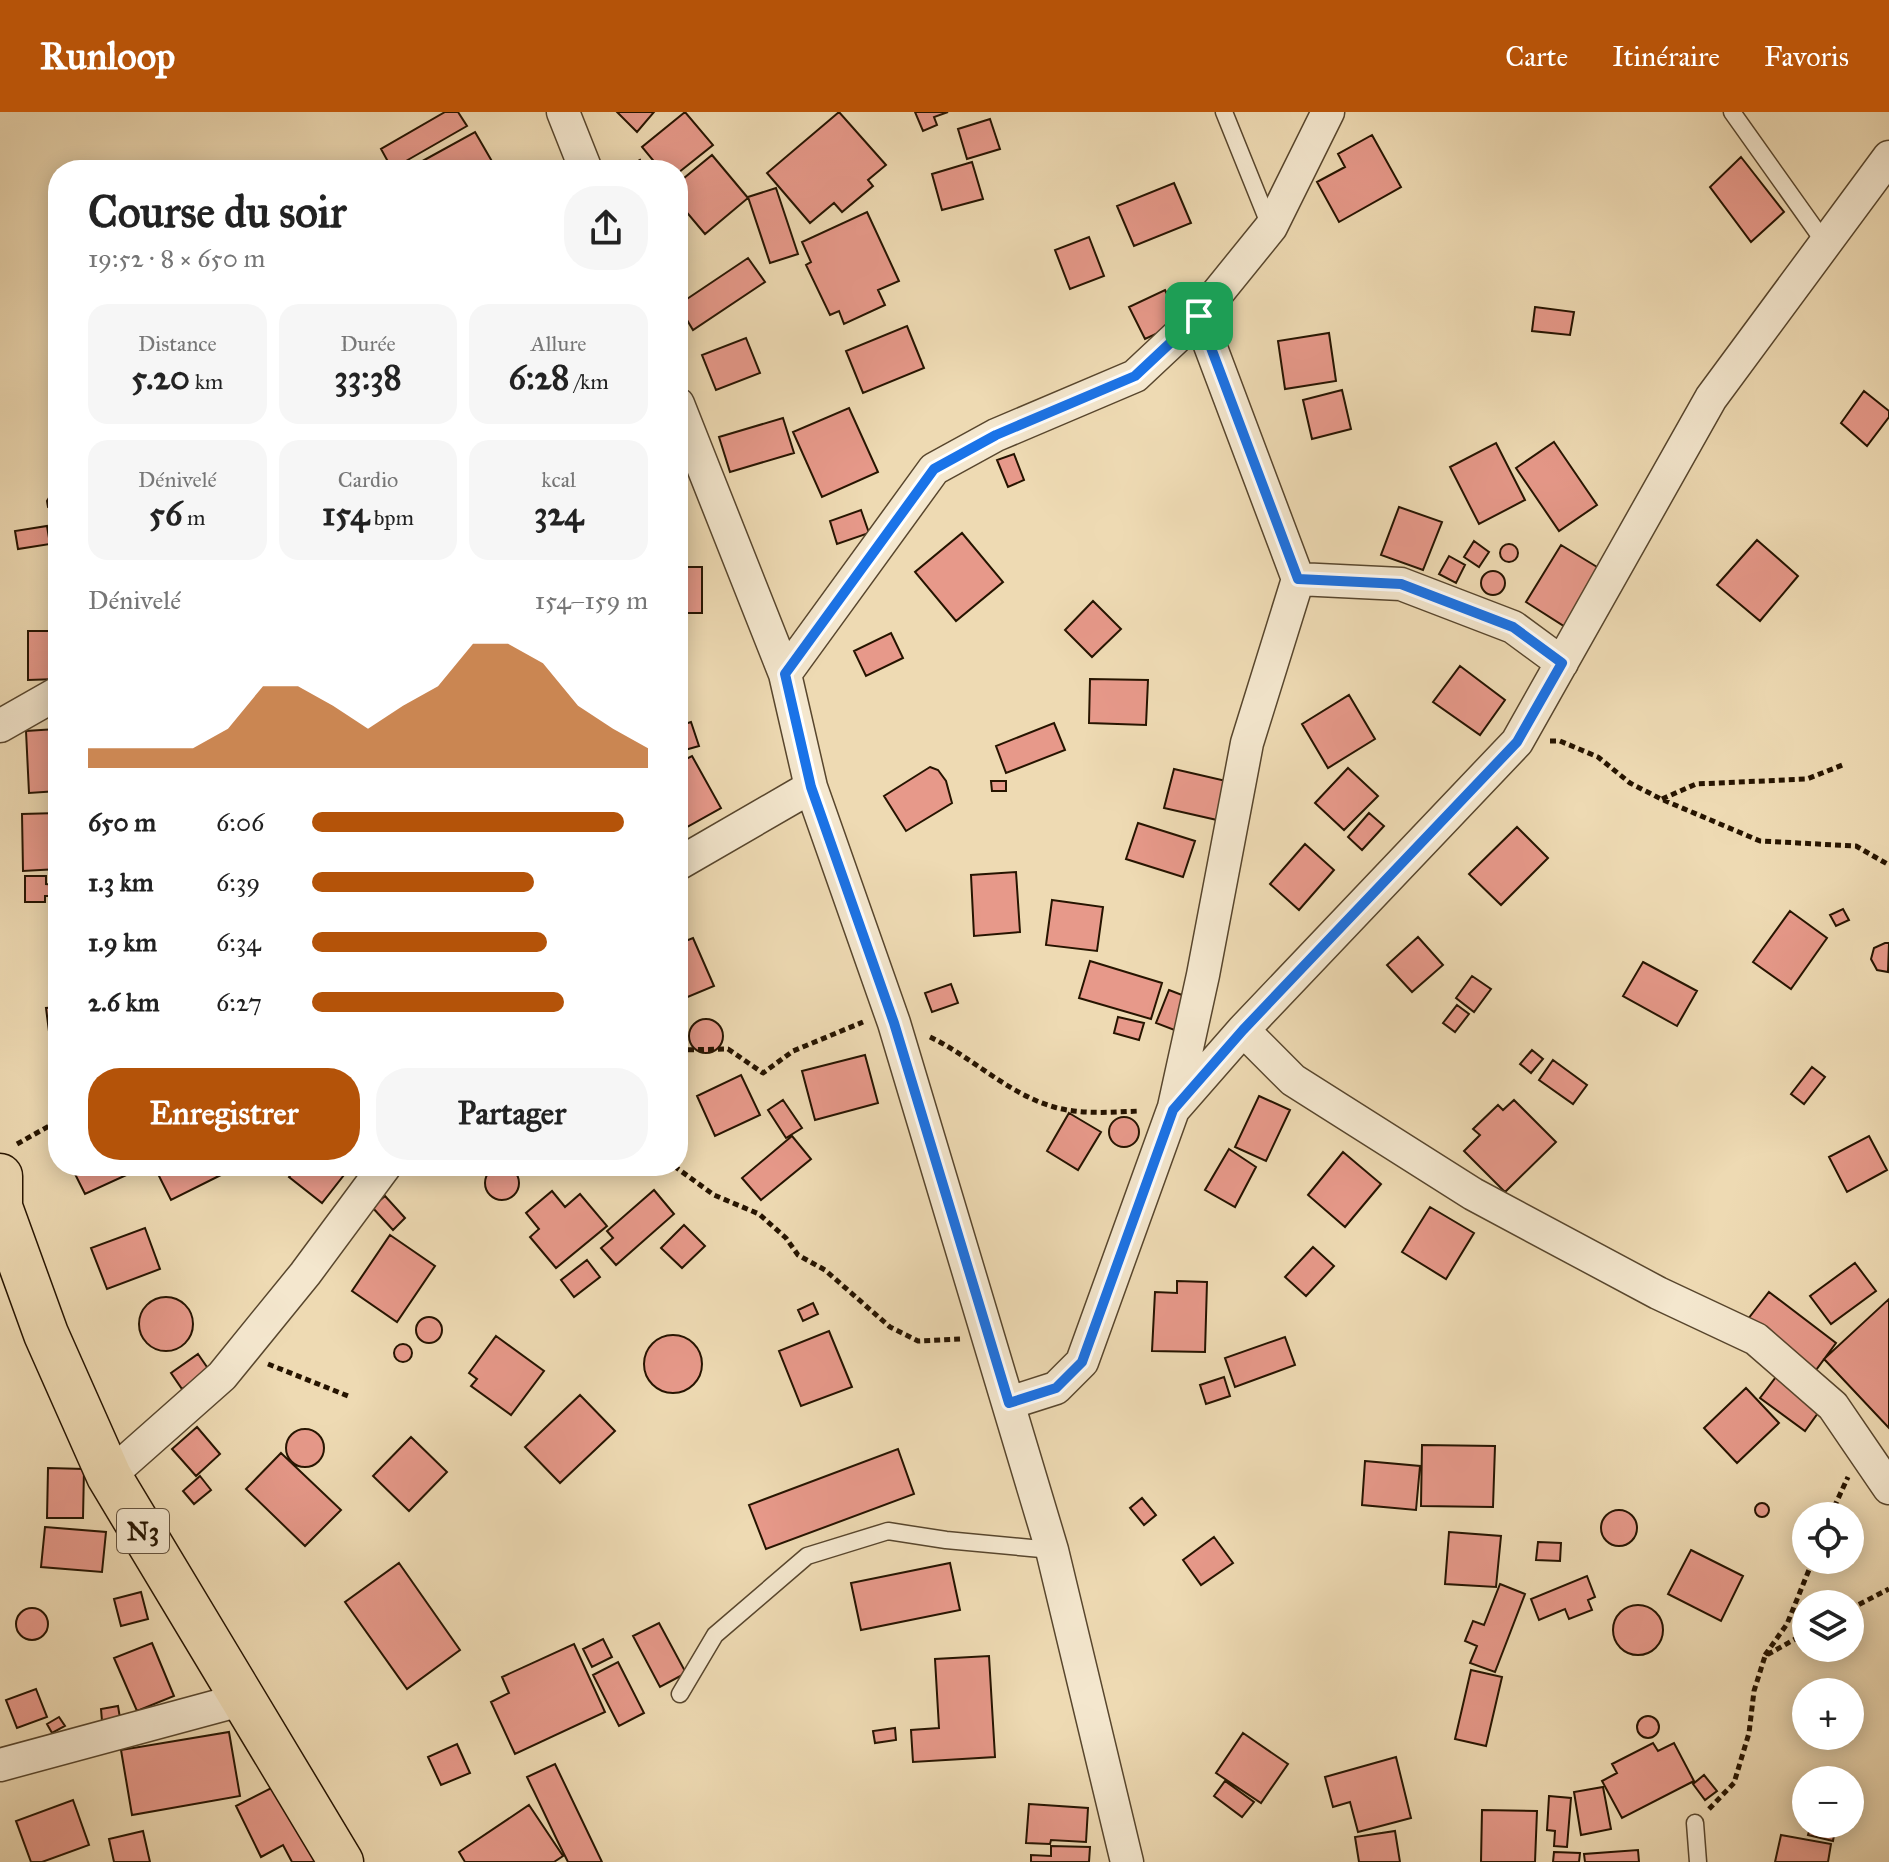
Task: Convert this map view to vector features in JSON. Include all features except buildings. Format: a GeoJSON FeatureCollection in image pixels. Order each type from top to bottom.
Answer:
{"type":"FeatureCollection","features":[{"type":"Feature","properties":{"kind":"highway","name":"N3"},"geometry":{"type":"LineString","coordinates":[[6,1162],[0,1207],[46,1334],[109,1476],[341,1862]]}},
{"type":"Feature","properties":{"kind":"street"},"geometry":{"type":"LineString","coordinates":[[563,112],[582,160]]}},
{"type":"Feature","properties":{"kind":"street"},"geometry":{"type":"LineString","coordinates":[[785,674],[934,469],[996,435],[1135,376],[1199,316],[1271,227],[1328,112]]}},
{"type":"Feature","properties":{"kind":"street"},"geometry":{"type":"LineString","coordinates":[[1173,1110],[1243,1030],[1517,742],[1711,398],[1889,157]]}},
{"type":"Feature","properties":{"kind":"street"},"geometry":{"type":"LineString","coordinates":[[1009,1403],[1056,1388],[1082,1362],[1173,1110],[1203,975],[1247,743],[1298,579],[1199,316]]}},
{"type":"Feature","properties":{"kind":"street"},"geometry":{"type":"LineString","coordinates":[[688,429],[785,674],[811,787],[894,1023],[1052,1550],[1127,1862]]}},
{"type":"Feature","properties":{"kind":"street"},"geometry":{"type":"LineString","coordinates":[[1298,579],[1401,584],[1513,627],[1562,663]]}},
{"type":"Feature","properties":{"kind":"street"},"geometry":{"type":"LineString","coordinates":[[0,726],[48,699]]}},
{"type":"Feature","properties":{"kind":"street"},"geometry":{"type":"LineString","coordinates":[[688,858],[811,787]]}},
{"type":"Feature","properties":{"kind":"street"},"geometry":{"type":"LineString","coordinates":[[1243,1030],[1293,1080],[1473,1194],[1658,1293],[1756,1339],[1833,1406],[1889,1488]]}},
{"type":"Feature","properties":{"kind":"street"},"geometry":{"type":"LineString","coordinates":[[109,1476],[222,1376],[305,1274],[378,1176]]}},
{"type":"Feature","properties":{"kind":"street"},"geometry":{"type":"LineString","coordinates":[[0,1765],[244,1699]]}},
{"type":"Feature","properties":{"kind":"lane"},"geometry":{"type":"LineString","coordinates":[[1224,112],[1271,227]]}},
{"type":"Feature","properties":{"kind":"lane"},"geometry":{"type":"LineString","coordinates":[[1732,112],[1825,243]]}},
{"type":"Feature","properties":{"kind":"lane"},"geometry":{"type":"LineString","coordinates":[[680,1694],[715,1635],[807,1556],[888,1531],[1052,1550]]}},
{"type":"Feature","properties":{"kind":"lane"},"geometry":{"type":"LineString","coordinates":[[1695,1823],[1698,1862]]}},
{"type":"Feature","properties":{"kind":"path"},"geometry":{"type":"LineString","coordinates":[[1517,742],[1560,741],[1598,757],[1630,783],[1661,799],[1760,841],[1856,846],[1889,865]]}},
{"type":"Feature","properties":{"kind":"path"},"geometry":{"type":"LineString","coordinates":[[1661,799],[1696,784],[1807,779],[1845,764]]}},
{"type":"Feature","properties":{"kind":"path"},"geometry":{"type":"LineString","coordinates":[[688,1050],[728,1049],[763,1073],[793,1051],[864,1021],[894,1023],[950,1047],[1015,1090],[1054,1107],[1094,1113],[1173,1110]]}},
{"type":"Feature","properties":{"kind":"path"},"geometry":{"type":"LineString","coordinates":[[6,1162],[48,1129]]}},
{"type":"Feature","properties":{"kind":"path"},"geometry":{"type":"LineString","coordinates":[[688,1176],[714,1195],[759,1214],[786,1238],[798,1255],[825,1270],[890,1327],[918,1341],[989,1338]]}},
{"type":"Feature","properties":{"kind":"path"},"geometry":{"type":"LineString","coordinates":[[241,1353],[348,1396]]}},
{"type":"Feature","properties":{"kind":"path"},"geometry":{"type":"LineString","coordinates":[[1695,1823],[1734,1783],[1749,1733],[1754,1691],[1765,1656],[1787,1624],[1807,1574]]}},
{"type":"Feature","properties":{"kind":"path"},"geometry":{"type":"LineString","coordinates":[[1864,1602],[1889,1589]]}},
{"type":"Feature","properties":{"kind":"path"},"geometry":{"type":"LineString","coordinates":[[1765,1656],[1792,1641]]}},
{"type":"Feature","properties":{"kind":"route"},"geometry":{"type":"LineString","coordinates":[[1199,316],[1298,579],[1401,584],[1513,627],[1562,663],[1517,742],[1243,1030],[1173,1110],[1082,1362],[1056,1388],[1009,1403],[894,1023],[811,787],[785,674],[934,469],[996,435],[1135,376],[1199,316]]}}]}
